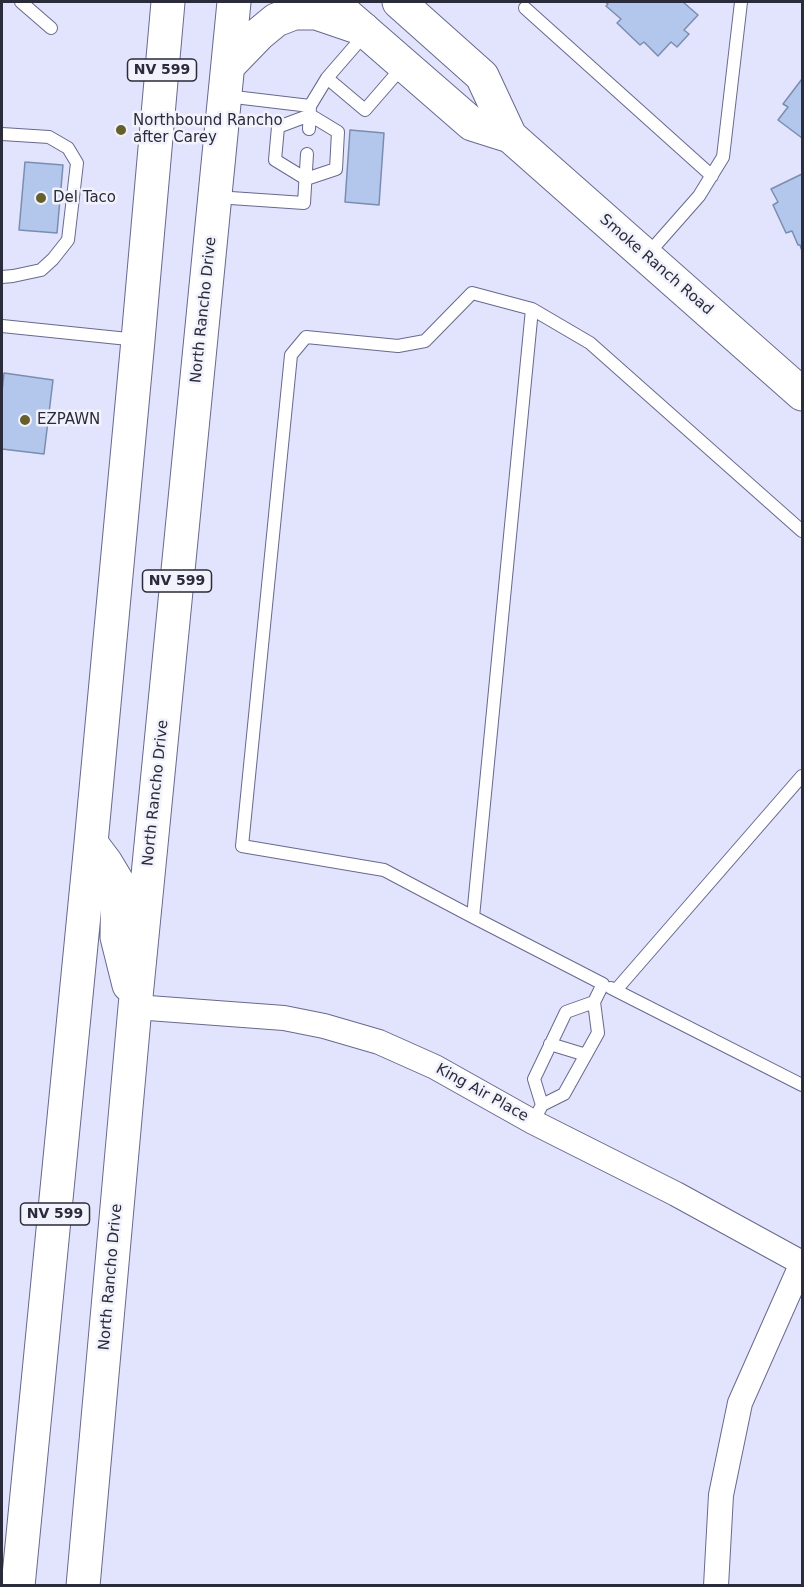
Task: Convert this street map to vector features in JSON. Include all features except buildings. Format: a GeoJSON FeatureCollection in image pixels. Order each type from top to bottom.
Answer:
{"type":"FeatureCollection","features":[{"type":"Feature","properties":{"kind":"main road","name":"NV 599"},"geometry":{"type":"LineString","coordinates":[[18,1586],[91,843],[168,2]]}},
{"type":"Feature","properties":{"kind":"main road","name":"North Rancho Drive"},"geometry":{"type":"LineString","coordinates":[[83,1586],[135,1007],[234,2]]}},
{"type":"Feature","properties":{"kind":"main road","name":"Smoke Ranch Road"},"geometry":{"type":"LineString","coordinates":[[330,2],[472,124],[510,136]]}},
{"type":"Feature","properties":{"kind":"main road","name":"Smoke Ranch Road"},"geometry":{"type":"LineString","coordinates":[[399,2],[482,76],[510,136],[802,394]]}},
{"type":"Feature","properties":{"kind":"main road"},"geometry":{"type":"LineString","coordinates":[[227,81],[268,27],[276,20],[294,13],[316,13],[364,31]]}},
{"type":"Feature","properties":{"kind":"main road"},"geometry":{"type":"LineString","coordinates":[[91,843],[118,883],[117,937],[135,1007]]}},
{"type":"Feature","properties":{"kind":"street","name":"King Air Place"},"geometry":{"type":"LineString","coordinates":[[135,1007],[284,1018],[324,1026],[379,1042],[538,1114],[676,1194],[802,1263]]}},
{"type":"Feature","properties":{"kind":"street"},"geometry":{"type":"LineString","coordinates":[[716,1586],[720,1496],[740,1403],[802,1263]]}},
{"type":"Feature","properties":{"kind":"lane"},"geometry":{"type":"LineString","coordinates":[[21,2],[51,27]]}},
{"type":"Feature","properties":{"kind":"lane"},"geometry":{"type":"LineString","coordinates":[[645,257],[699,196],[723,157],[741,2]]}},
{"type":"Feature","properties":{"kind":"lane"},"geometry":{"type":"LineString","coordinates":[[525,8],[712,176]]}},
{"type":"Feature","properties":{"kind":"lane"},"geometry":{"type":"LineString","coordinates":[[309,129],[310,110],[327,78],[364,31]]}},
{"type":"Feature","properties":{"kind":"lane"},"geometry":{"type":"LineString","coordinates":[[327,78],[365,110],[404,65]]}},
{"type":"Feature","properties":{"kind":"lane"},"geometry":{"type":"LineString","coordinates":[[227,81],[310,110],[338,132],[336,169],[306,179],[275,160],[278,127],[310,110]]}},
{"type":"Feature","properties":{"kind":"lane"},"geometry":{"type":"LineString","coordinates":[[2,134],[50,137],[68,148],[77,163],[68,240],[53,259],[40,270],[2,277]]}},
{"type":"Feature","properties":{"kind":"lane"},"geometry":{"type":"LineString","coordinates":[[215,196],[304,203],[307,154]]}},
{"type":"Feature","properties":{"kind":"lane"},"geometry":{"type":"LineString","coordinates":[[802,531],[590,343],[532,309],[472,293],[425,340],[398,346],[306,337],[291,355],[242,846],[384,870],[802,1085]]}},
{"type":"Feature","properties":{"kind":"lane"},"geometry":{"type":"LineString","coordinates":[[473,917],[532,309]]}},
{"type":"Feature","properties":{"kind":"lane"},"geometry":{"type":"LineString","coordinates":[[2,326],[138,340]]}},
{"type":"Feature","properties":{"kind":"lane"},"geometry":{"type":"LineString","coordinates":[[616,990],[802,776]]}},
{"type":"Feature","properties":{"kind":"lane"},"geometry":{"type":"LineString","coordinates":[[538,1114],[564,1094],[598,1033],[594,1002],[603,984]]}},
{"type":"Feature","properties":{"kind":"lane"},"geometry":{"type":"LineString","coordinates":[[538,1114],[534,1078],[566,1012],[594,1002]]}},
{"type":"Feature","properties":{"kind":"lane"},"geometry":{"type":"LineString","coordinates":[[550,1044],[586,1055]]}},
{"type":"Feature","properties":{"kind":"place","name":"Northbound Rancho after Carey"},"geometry":{"type":"Point","coordinates":[121,130]}},
{"type":"Feature","properties":{"kind":"place","name":"Del Taco"},"geometry":{"type":"Point","coordinates":[41,198]}},
{"type":"Feature","properties":{"kind":"place","name":"EZPAWN"},"geometry":{"type":"Point","coordinates":[25,420]}}]}
